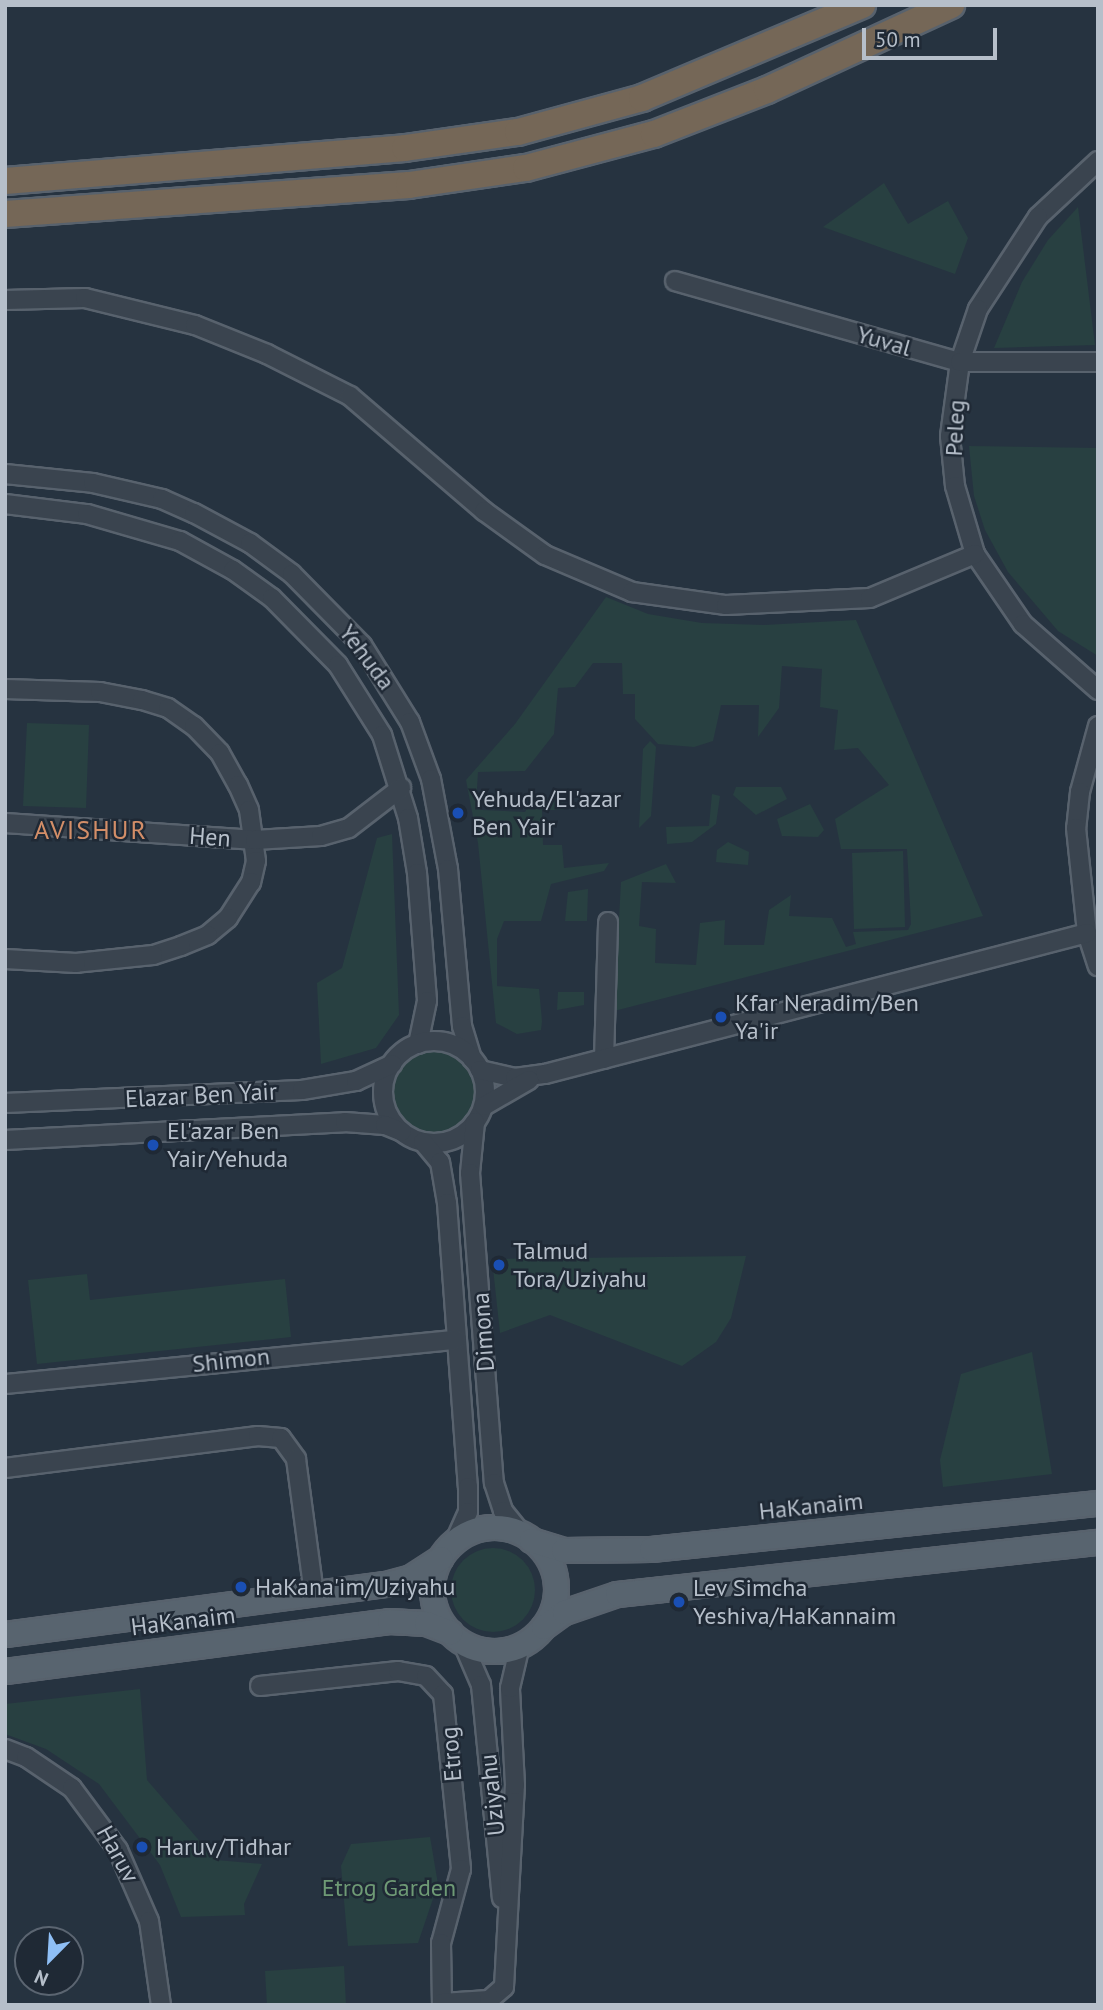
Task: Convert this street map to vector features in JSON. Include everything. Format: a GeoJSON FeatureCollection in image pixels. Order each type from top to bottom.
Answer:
{"type":"FeatureCollection","features":[{"type":"Feature","properties":{"kind":"highway"},"geometry":{"type":"LineString","coordinates":[[5,181],[405,148],[518,132],[642,98],[862,5]]}},
{"type":"Feature","properties":{"kind":"highway"},"geometry":{"type":"LineString","coordinates":[[5,214],[409,185],[526,168],[654,134],[767,90],[951,5]]}},
{"type":"Feature","properties":{"kind":"main road","name":"HaKanaim"},"geometry":{"type":"LineString","coordinates":[[526,1536],[564,1550],[651,1549],[1098,1503]]}},
{"type":"Feature","properties":{"kind":"main road"},"geometry":{"type":"LineString","coordinates":[[543,1627],[555,1603],[555,1578],[545,1555],[526,1536],[486,1528],[447,1550],[432,1596],[456,1637],[490,1651],[520,1645],[564,1612],[617,1594],[1098,1542]]}},
{"type":"Feature","properties":{"kind":"main road","name":"HaKanaim"},"geometry":{"type":"LineString","coordinates":[[5,1634],[314,1594],[411,1577],[447,1550]]}},
{"type":"Feature","properties":{"kind":"main road","name":"HaKanaim"},"geometry":{"type":"LineString","coordinates":[[5,1671],[389,1621],[426,1623],[456,1637]]}},
{"type":"Feature","properties":{"kind":"street","name":"Peleg"},"geometry":{"type":"LineString","coordinates":[[1098,162],[1038,217],[1008,259],[978,309],[960,362],[950,436],[953,472],[975,554],[1023,624],[1098,691]]}},
{"type":"Feature","properties":{"kind":"street","name":"Yuval"},"geometry":{"type":"LineString","coordinates":[[675,281],[960,362],[1098,362]]}},
{"type":"Feature","properties":{"kind":"street"},"geometry":{"type":"LineString","coordinates":[[5,300],[85,298],[195,325],[267,354],[350,396],[484,511],[545,555],[632,592],[726,605],[870,598],[975,554]]}},
{"type":"Feature","properties":{"kind":"street","name":"Yehuda"},"geometry":{"type":"LineString","coordinates":[[5,474],[93,483],[162,499],[194,513],[274,560],[314,593],[362,645],[410,722],[431,779],[448,869],[462,1026],[476,1064]]}},
{"type":"Feature","properties":{"kind":"street","name":"Yehuda"},"geometry":{"type":"LineString","coordinates":[[5,504],[87,514],[152,529],[208,555],[255,585],[316,639],[355,688],[382,735],[401,788],[417,873],[426,1014],[418,1044]]}},
{"type":"Feature","properties":{"kind":"street"},"geometry":{"type":"LineString","coordinates":[[5,689],[100,692],[168,708],[194,726],[220,753],[249,810],[255,840],[251,883],[228,918],[208,935],[153,955],[116,960],[76,963],[5,959]]}},
{"type":"Feature","properties":{"kind":"street"},"geometry":{"type":"LineString","coordinates":[[1098,726],[1080,792],[1076,828],[1087,933],[1098,966]]}},
{"type":"Feature","properties":{"kind":"street","name":"Hen"},"geometry":{"type":"LineString","coordinates":[[5,822],[255,840],[321,836],[349,828],[401,788]]}},
{"type":"Feature","properties":{"kind":"street"},"geometry":{"type":"LineString","coordinates":[[604,1059],[608,922]]}},
{"type":"Feature","properties":{"kind":"street"},"geometry":{"type":"LineString","coordinates":[[545,1074],[513,1087],[484,1106],[475,1122],[452,1140],[423,1142],[402,1132],[384,1100],[391,1064],[418,1044],[447,1043],[476,1064],[515,1079],[604,1059],[1087,933]]}},
{"type":"Feature","properties":{"kind":"street","name":"Elazar Ben Yair"},"geometry":{"type":"LineString","coordinates":[[5,1103],[302,1090],[356,1081],[391,1064]]}},
{"type":"Feature","properties":{"kind":"street"},"geometry":{"type":"LineString","coordinates":[[476,1064],[484,1106]]}},
{"type":"Feature","properties":{"kind":"street","name":"Elazar Ben Yair"},"geometry":{"type":"LineString","coordinates":[[5,1140],[345,1122],[386,1125],[402,1132]]}},
{"type":"Feature","properties":{"kind":"street","name":"Dimona"},"geometry":{"type":"LineString","coordinates":[[475,1122],[470,1173],[494,1483],[503,1511],[526,1536]]}},
{"type":"Feature","properties":{"kind":"street","name":"Dimona"},"geometry":{"type":"LineString","coordinates":[[423,1142],[435,1153],[444,1174],[468,1507],[447,1550]]}},
{"type":"Feature","properties":{"kind":"street","name":"Shimon"},"geometry":{"type":"LineString","coordinates":[[5,1384],[457,1340]]}},
{"type":"Feature","properties":{"kind":"street"},"geometry":{"type":"LineString","coordinates":[[5,1468],[258,1436],[281,1438],[296,1459],[314,1594]]}},
{"type":"Feature","properties":{"kind":"street","name":"Uziyahu"},"geometry":{"type":"LineString","coordinates":[[456,1637],[481,1685],[507,1953]]}},
{"type":"Feature","properties":{"kind":"street","name":"Uziyahu"},"geometry":{"type":"LineString","coordinates":[[442,2004],[498,1997],[504,1987],[516,1785],[510,1688],[520,1645]]}},
{"type":"Feature","properties":{"kind":"street","name":"Etrog"},"geometry":{"type":"LineString","coordinates":[[260,1686],[411,1671],[426,1676],[443,1694],[461,1869],[441,1942],[442,2004]]}},
{"type":"Feature","properties":{"kind":"street","name":"Haruv"},"geometry":{"type":"LineString","coordinates":[[5,1749],[26,1756],[72,1788],[118,1850],[149,1921],[160,2005]]}},
{"type":"Feature","properties":{"kind":"green space"},"geometry":{"type":"Polygon","coordinates":[[[884,183],[908,224],[948,201],[968,238],[955,274],[823,227],[884,183]]]}},
{"type":"Feature","properties":{"kind":"green space"},"geometry":{"type":"Polygon","coordinates":[[[1078,207],[1095,345],[994,348],[1022,282],[1048,240],[1078,207]]]}},
{"type":"Feature","properties":{"kind":"green space"},"geometry":{"type":"Polygon","coordinates":[[[969,446],[1098,448],[1098,656],[1058,631],[1008,572],[985,530],[974,496],[969,446]]]}},
{"type":"Feature","properties":{"kind":"green space"},"geometry":{"type":"Polygon","coordinates":[[[606,597],[648,614],[702,623],[764,625],[856,620],[983,916],[614,1011],[621,882],[666,864],[676,883],[642,882],[639,926],[656,929],[655,963],[696,965],[700,923],[725,920],[724,945],[764,945],[769,910],[791,895],[789,916],[832,918],[846,947],[856,944],[853,932],[908,930],[911,924],[907,849],[841,849],[835,819],[889,785],[858,748],[834,750],[838,710],[820,707],[822,669],[782,666],[779,708],[758,737],[759,705],[721,705],[713,741],[694,747],[658,744],[635,719],[635,694],[623,694],[622,663],[593,663],[575,687],[558,688],[554,734],[525,771],[478,772],[476,806],[482,810],[525,812],[533,798],[563,800],[564,810],[542,810],[543,845],[562,845],[564,868],[609,863],[604,871],[551,884],[541,921],[504,921],[497,939],[497,986],[539,989],[542,1021],[541,1030],[517,1034],[496,1023],[478,843],[466,780],[515,724],[606,597]]]}},
{"type":"Feature","properties":{"kind":"green space"},"geometry":{"type":"Polygon","coordinates":[[[27,723],[89,725],[86,808],[23,806],[27,723]]]}},
{"type":"Feature","properties":{"kind":"green space"},"geometry":{"type":"Polygon","coordinates":[[[650,741],[656,747],[651,816],[639,828],[643,749],[650,741]]]}},
{"type":"Feature","properties":{"kind":"green space"},"geometry":{"type":"Polygon","coordinates":[[[736,787],[781,787],[787,799],[756,815],[733,795],[736,787]]]}},
{"type":"Feature","properties":{"kind":"green space"},"geometry":{"type":"Polygon","coordinates":[[[712,794],[720,796],[716,824],[692,842],[667,844],[666,827],[709,826],[712,794]]]}},
{"type":"Feature","properties":{"kind":"green space"},"geometry":{"type":"Polygon","coordinates":[[[810,804],[824,830],[818,837],[782,836],[777,819],[810,804]]]}},
{"type":"Feature","properties":{"kind":"green space"},"geometry":{"type":"Polygon","coordinates":[[[392,834],[399,1015],[376,1048],[321,1064],[317,983],[342,968],[377,838],[392,834]]]}},
{"type":"Feature","properties":{"kind":"green space"},"geometry":{"type":"Polygon","coordinates":[[[728,842],[749,852],[748,865],[716,862],[717,850],[728,842]]]}},
{"type":"Feature","properties":{"kind":"green space"},"geometry":{"type":"Polygon","coordinates":[[[903,851],[905,927],[854,929],[852,853],[903,851]]]}},
{"type":"Feature","properties":{"kind":"green space"},"geometry":{"type":"Polygon","coordinates":[[[588,889],[587,921],[565,921],[568,892],[588,889]]]}},
{"type":"Feature","properties":{"kind":"green space"},"geometry":{"type":"Polygon","coordinates":[[[558,992],[584,992],[584,1005],[557,1010],[558,992]]]}},
{"type":"Feature","properties":{"kind":"green space"},"geometry":{"type":"Polygon","coordinates":[[[434,1051],[450,1054],[464,1063],[473,1077],[476,1093],[473,1109],[464,1123],[450,1132],[434,1135],[418,1132],[404,1123],[395,1109],[392,1093],[395,1077],[404,1063],[418,1054],[434,1051]]]}},
{"type":"Feature","properties":{"kind":"green space"},"geometry":{"type":"Polygon","coordinates":[[[746,1256],[731,1318],[716,1342],[682,1366],[550,1315],[500,1333],[492,1259],[746,1256]]]}},
{"type":"Feature","properties":{"kind":"green space"},"geometry":{"type":"Polygon","coordinates":[[[87,1274],[90,1300],[285,1279],[291,1337],[37,1364],[28,1280],[87,1274]]]}},
{"type":"Feature","properties":{"kind":"green space"},"geometry":{"type":"Polygon","coordinates":[[[1032,1352],[1052,1474],[943,1487],[940,1460],[961,1374],[1032,1352]]]}},
{"type":"Feature","properties":{"kind":"green space"},"geometry":{"type":"Polygon","coordinates":[[[493,1548],[509,1551],[523,1560],[532,1574],[535,1590],[532,1606],[523,1620],[509,1629],[493,1632],[477,1629],[463,1620],[454,1606],[451,1590],[454,1574],[463,1560],[477,1551],[493,1548]]]}},
{"type":"Feature","properties":{"kind":"green space"},"geometry":{"type":"Polygon","coordinates":[[[140,1689],[147,1780],[216,1860],[262,1864],[244,1904],[245,1915],[181,1917],[160,1865],[99,1784],[46,1749],[5,1734],[5,1704],[140,1689]]]}},
{"type":"Feature","properties":{"kind":"green space","name":"Etrog Garden"},"geometry":{"type":"Polygon","coordinates":[[[430,1837],[438,1884],[418,1943],[348,1946],[341,1866],[351,1844],[430,1837]]]}},
{"type":"Feature","properties":{"kind":"green space"},"geometry":{"type":"Polygon","coordinates":[[[344,1966],[346,2005],[267,2005],[265,1971],[344,1966]]]}},
{"type":"Feature","properties":{"kind":"place","name":"Yehuda/El'azar Ben Yair"},"geometry":{"type":"Point","coordinates":[458,813]}},
{"type":"Feature","properties":{"kind":"place","name":"Kfar Neradim/Ben Ya'ir"},"geometry":{"type":"Point","coordinates":[721,1017]}},
{"type":"Feature","properties":{"kind":"place","name":"El'azar Ben Yair/Yehuda"},"geometry":{"type":"Point","coordinates":[153,1145]}},
{"type":"Feature","properties":{"kind":"place","name":"Talmud Tora/Uziyahu"},"geometry":{"type":"Point","coordinates":[499,1265]}},
{"type":"Feature","properties":{"kind":"place","name":"HaKana'im/Uziyahu"},"geometry":{"type":"Point","coordinates":[241,1587]}},
{"type":"Feature","properties":{"kind":"place","name":"Lev Simcha Yeshiva/HaKannaim"},"geometry":{"type":"Point","coordinates":[679,1602]}},
{"type":"Feature","properties":{"kind":"place","name":"Haruv/Tidhar"},"geometry":{"type":"Point","coordinates":[142,1847]}},
{"type":"Feature","properties":{"kind":"district","name":"AVISHUR"},"geometry":{"type":"Point","coordinates":[91,830]}}]}
